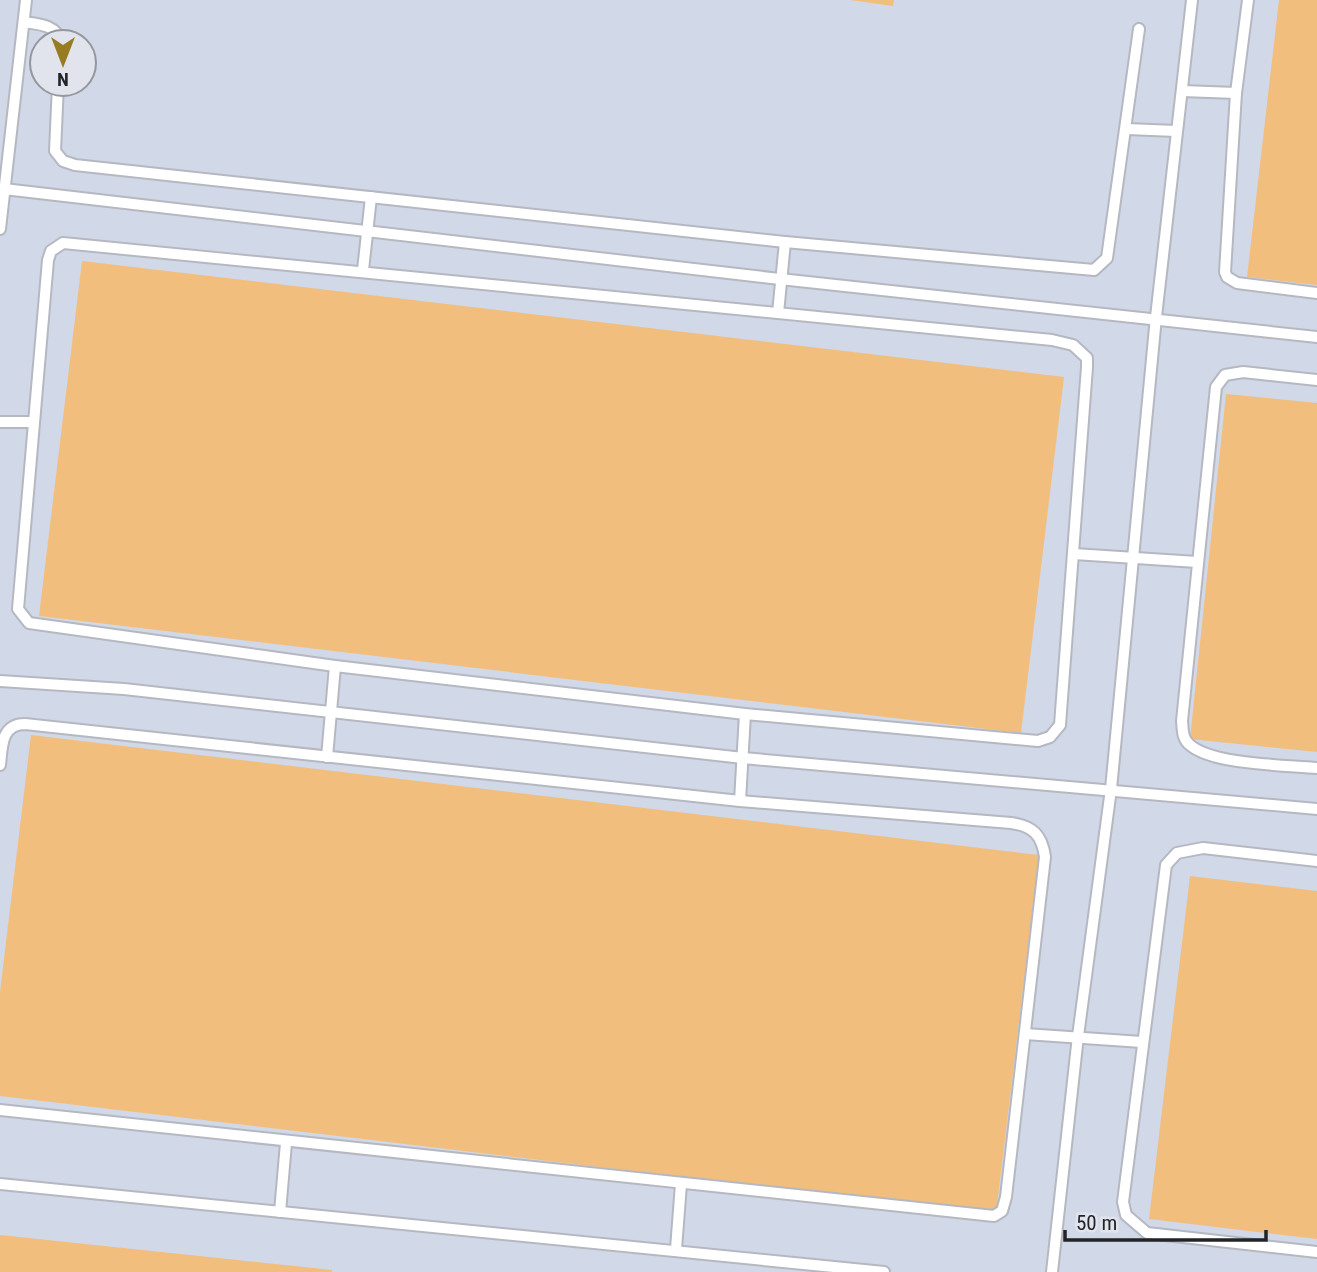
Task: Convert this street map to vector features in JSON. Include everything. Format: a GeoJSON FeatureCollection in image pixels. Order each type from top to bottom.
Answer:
{"type":"FeatureCollection","features":[{"type":"Feature","properties":{"kind":"lane"},"geometry":{"type":"LineString","coordinates":[[0,221],[26,0]]}},
{"type":"Feature","properties":{"kind":"lane"},"geometry":{"type":"LineString","coordinates":[[1052,1272],[1078,1036],[1111,789],[1175,131],[1192,0]]}},
{"type":"Feature","properties":{"kind":"lane"},"geometry":{"type":"LineString","coordinates":[[1248,0],[1236,93],[1227,277],[1241,284],[1317,293]]}},
{"type":"Feature","properties":{"kind":"lane"},"geometry":{"type":"LineString","coordinates":[[24,22],[51,28]]}},
{"type":"Feature","properties":{"kind":"lane"},"geometry":{"type":"LineString","coordinates":[[57,98],[54,143],[58,157],[69,163],[785,242],[1094,270],[1107,258],[1139,29]]}},
{"type":"Feature","properties":{"kind":"lane"},"geometry":{"type":"LineString","coordinates":[[1182,91],[1236,93]]}},
{"type":"Feature","properties":{"kind":"lane"},"geometry":{"type":"LineString","coordinates":[[1127,129],[1175,131]]}},
{"type":"Feature","properties":{"kind":"lane"},"geometry":{"type":"LineString","coordinates":[[4,189],[369,233],[780,279],[1156,317],[1317,337]]}},
{"type":"Feature","properties":{"kind":"lane"},"geometry":{"type":"LineString","coordinates":[[363,270],[372,197]]}},
{"type":"Feature","properties":{"kind":"lane"},"geometry":{"type":"LineString","coordinates":[[778,313],[785,242]]}},
{"type":"Feature","properties":{"kind":"lane"},"geometry":{"type":"LineString","coordinates":[[63,243],[363,270],[778,313],[1052,340],[1081,350],[1087,358],[1062,714],[1060,725],[1051,737],[1038,741],[745,714],[335,666],[38,626],[22,618],[18,609],[48,260],[51,251],[63,243]]}},
{"type":"Feature","properties":{"kind":"lane"},"geometry":{"type":"LineString","coordinates":[[1317,380],[1243,372],[1225,375],[1220,380],[1215,395],[1197,562],[1183,736],[1188,744],[1206,754],[1317,768]]}},
{"type":"Feature","properties":{"kind":"lane"},"geometry":{"type":"LineString","coordinates":[[0,422],[32,422]]}},
{"type":"Feature","properties":{"kind":"lane"},"geometry":{"type":"LineString","coordinates":[[1074,554],[1197,562]]}},
{"type":"Feature","properties":{"kind":"lane"},"geometry":{"type":"LineString","coordinates":[[327,757],[335,666]]}},
{"type":"Feature","properties":{"kind":"lane"},"geometry":{"type":"LineString","coordinates":[[0,681],[124,689],[743,758],[1317,809]]}},
{"type":"Feature","properties":{"kind":"lane"},"geometry":{"type":"LineString","coordinates":[[740,802],[745,714]]}},
{"type":"Feature","properties":{"kind":"lane"},"geometry":{"type":"LineString","coordinates":[[0,765],[5,735],[18,724],[740,802],[1011,823],[1026,825],[1037,834],[1045,857],[1006,1197],[1002,1211],[997,1215],[286,1143],[0,1110]]}},
{"type":"Feature","properties":{"kind":"lane"},"geometry":{"type":"LineString","coordinates":[[1317,861],[1203,848],[1177,853],[1171,858],[1163,874],[1125,1186],[1126,1215],[1147,1233],[1317,1252]]}},
{"type":"Feature","properties":{"kind":"lane"},"geometry":{"type":"LineString","coordinates":[[1025,1034],[1142,1042]]}},
{"type":"Feature","properties":{"kind":"lane"},"geometry":{"type":"LineString","coordinates":[[280,1212],[286,1143]]}},
{"type":"Feature","properties":{"kind":"lane"},"geometry":{"type":"LineString","coordinates":[[0,1184],[884,1272]]}},
{"type":"Feature","properties":{"kind":"lane"},"geometry":{"type":"LineString","coordinates":[[676,1250],[681,1184]]}},
{"type":"Feature","properties":{"kind":"shaded area"},"geometry":{"type":"Polygon","coordinates":[[[0,0],[1317,0],[1317,1272],[0,1272],[0,0]]]}},
{"type":"Feature","properties":{"kind":"building"},"geometry":{"type":"Polygon","coordinates":[[[850,0],[894,0],[893,6],[850,0]]]}},
{"type":"Feature","properties":{"kind":"building"},"geometry":{"type":"Polygon","coordinates":[[[1279,0],[1317,0],[1317,285],[1247,277],[1279,0]]]}},
{"type":"Feature","properties":{"kind":"building"},"geometry":{"type":"Polygon","coordinates":[[[82,261],[1064,377],[1021,733],[39,616],[82,261]]]}},
{"type":"Feature","properties":{"kind":"building"},"geometry":{"type":"Polygon","coordinates":[[[1226,394],[1317,403],[1317,752],[1190,739],[1226,394]]]}},
{"type":"Feature","properties":{"kind":"building"},"geometry":{"type":"Polygon","coordinates":[[[31,735],[1039,855],[996,1214],[0,1096],[0,992],[31,735]]]}},
{"type":"Feature","properties":{"kind":"building"},"geometry":{"type":"Polygon","coordinates":[[[1190,876],[1317,891],[1317,1239],[1149,1219],[1190,876]]]}},
{"type":"Feature","properties":{"kind":"building"},"geometry":{"type":"Polygon","coordinates":[[[0,1235],[332,1270],[332,1272],[0,1272],[0,1235]]]}}]}
